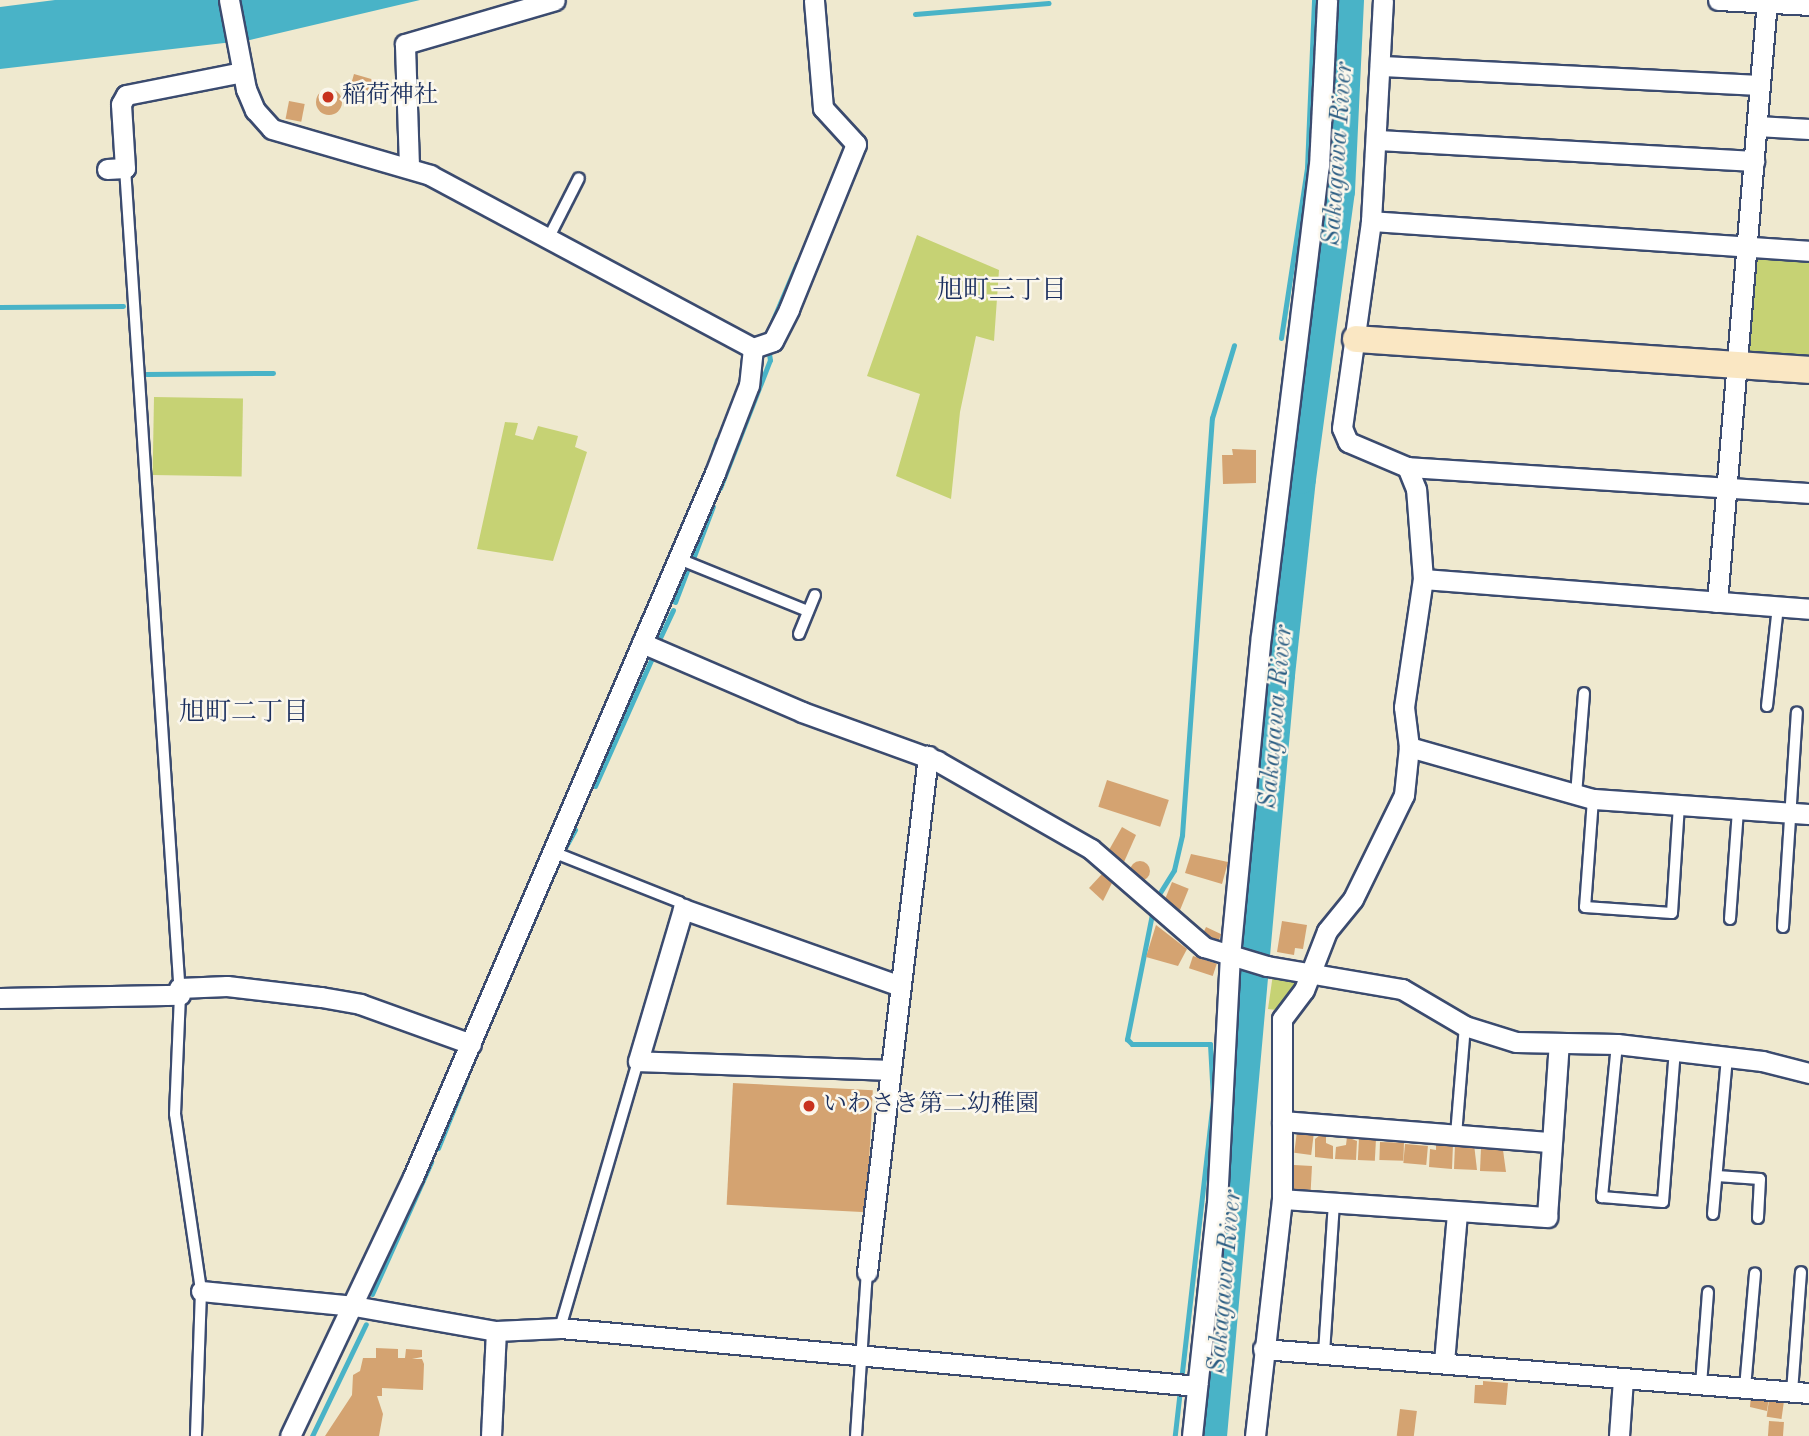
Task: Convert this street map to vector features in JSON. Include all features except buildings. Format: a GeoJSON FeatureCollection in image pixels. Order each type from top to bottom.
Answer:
{"type":"FeatureCollection","features":[{"type":"Feature","properties":{"kind":"street"},"geometry":{"type":"LineString","coordinates":[[229,0],[241,69],[255,110],[272,129],[410,166],[753,348],[773,341],[789,309],[856,144],[823,108],[814,0]]}},
{"type":"Feature","properties":{"kind":"street"},"geometry":{"type":"LineString","coordinates":[[410,166],[405,44],[555,0]]}},
{"type":"Feature","properties":{"kind":"street"},"geometry":{"type":"LineString","coordinates":[[1192,1436],[1186,1386],[1218,1192],[1232,956],[1280,455],[1320,166],[1326,0]]}},
{"type":"Feature","properties":{"kind":"street"},"geometry":{"type":"LineString","coordinates":[[1383,0],[1378,140],[1371,221],[1342,428],[1348,442],[1408,467],[1809,493]]}},
{"type":"Feature","properties":{"kind":"street"},"geometry":{"type":"LineString","coordinates":[[1718,0],[1809,5]]}},
{"type":"Feature","properties":{"kind":"street"},"geometry":{"type":"LineString","coordinates":[[1717,602],[1739,366],[1767,1]]}},
{"type":"Feature","properties":{"kind":"street"},"geometry":{"type":"LineString","coordinates":[[1382,66],[1760,85]]}},
{"type":"Feature","properties":{"kind":"street"},"geometry":{"type":"LineString","coordinates":[[116,169],[121,104],[126,95],[241,69]]}},
{"type":"Feature","properties":{"kind":"street"},"geometry":{"type":"LineString","coordinates":[[1757,126],[1809,129]]}},
{"type":"Feature","properties":{"kind":"street"},"geometry":{"type":"LineString","coordinates":[[1378,140],[1754,161]]}},
{"type":"Feature","properties":{"kind":"street"},"geometry":{"type":"LineString","coordinates":[[1371,221],[1809,251]]}},
{"type":"Feature","properties":{"kind":"street"},"geometry":{"type":"LineString","coordinates":[[1356,339],[1809,370]]}},
{"type":"Feature","properties":{"kind":"street"},"geometry":{"type":"LineString","coordinates":[[290,1436],[354,1306],[471,1044],[678,559],[749,385],[753,348]]}},
{"type":"Feature","properties":{"kind":"street"},"geometry":{"type":"LineString","coordinates":[[1255,1436],[1282,1199],[1282,1018],[1314,971],[1327,931],[1353,899],[1404,795],[1409,747],[1404,707],[1423,579],[1416,489],[1408,467]]}},
{"type":"Feature","properties":{"kind":"street"},"geometry":{"type":"LineString","coordinates":[[1423,579],[1809,609]]}},
{"type":"Feature","properties":{"kind":"street"},"geometry":{"type":"LineString","coordinates":[[642,643],[802,712],[928,756],[1091,849],[1165,917],[1204,947],[1267,965],[1314,971],[1402,989],[1465,1026],[1516,1042],[1617,1044],[1675,1050],[1809,1073]]}},
{"type":"Feature","properties":{"kind":"street"},"geometry":{"type":"LineString","coordinates":[[1409,747],[1585,797],[1800,813]]}},
{"type":"Feature","properties":{"kind":"street"},"geometry":{"type":"LineString","coordinates":[[867,1272],[928,756]]}},
{"type":"Feature","properties":{"kind":"street"},"geometry":{"type":"LineString","coordinates":[[890,1070],[638,1061],[683,909],[901,986]]}},
{"type":"Feature","properties":{"kind":"street"},"geometry":{"type":"LineString","coordinates":[[0,998],[267,989],[334,999],[471,1044]]}},
{"type":"Feature","properties":{"kind":"street"},"geometry":{"type":"LineString","coordinates":[[1282,1199],[1547,1217],[1559,1044]]}},
{"type":"Feature","properties":{"kind":"street"},"geometry":{"type":"LineString","coordinates":[[1282,1121],[1551,1142]]}},
{"type":"Feature","properties":{"kind":"street"},"geometry":{"type":"LineString","coordinates":[[1444,1362],[1457,1212]]}},
{"type":"Feature","properties":{"kind":"street"},"geometry":{"type":"LineString","coordinates":[[201,1291],[354,1306],[496,1331],[560,1328],[861,1353],[1186,1386]]}},
{"type":"Feature","properties":{"kind":"street"},"geometry":{"type":"LineString","coordinates":[[491,1436],[496,1331]]}},
{"type":"Feature","properties":{"kind":"street"},"geometry":{"type":"LineString","coordinates":[[1263,1349],[1800,1392]]}},
{"type":"Feature","properties":{"kind":"street"},"geometry":{"type":"LineString","coordinates":[[1619,1436],[1623,1379]]}},
{"type":"Feature","properties":{"kind":"lane"},"geometry":{"type":"LineString","coordinates":[[116,169],[179,991],[175,1114],[201,1291],[195,1436]]}},
{"type":"Feature","properties":{"kind":"lane"},"geometry":{"type":"LineString","coordinates":[[548,239],[579,178]]}},
{"type":"Feature","properties":{"kind":"lane"},"geometry":{"type":"LineString","coordinates":[[678,559],[808,611]]}},
{"type":"Feature","properties":{"kind":"lane"},"geometry":{"type":"LineString","coordinates":[[799,634],[815,595]]}},
{"type":"Feature","properties":{"kind":"lane"},"geometry":{"type":"LineString","coordinates":[[1767,706],[1778,607]]}},
{"type":"Feature","properties":{"kind":"lane"},"geometry":{"type":"LineString","coordinates":[[1584,693],[1585,906],[1672,913],[1679,806]]}},
{"type":"Feature","properties":{"kind":"lane"},"geometry":{"type":"LineString","coordinates":[[1783,927],[1800,813],[1797,712]]}},
{"type":"Feature","properties":{"kind":"lane"},"geometry":{"type":"LineString","coordinates":[[1730,919],[1738,809]]}},
{"type":"Feature","properties":{"kind":"lane"},"geometry":{"type":"LineString","coordinates":[[552,852],[679,902],[683,909]]}},
{"type":"Feature","properties":{"kind":"lane"},"geometry":{"type":"LineString","coordinates":[[1456,1135],[1465,1026]]}},
{"type":"Feature","properties":{"kind":"lane"},"geometry":{"type":"LineString","coordinates":[[1617,1044],[1602,1197],[1663,1202],[1675,1050]]}},
{"type":"Feature","properties":{"kind":"lane"},"geometry":{"type":"LineString","coordinates":[[1713,1214],[1727,1057]]}},
{"type":"Feature","properties":{"kind":"lane"},"geometry":{"type":"LineString","coordinates":[[560,1328],[638,1061]]}},
{"type":"Feature","properties":{"kind":"lane"},"geometry":{"type":"LineString","coordinates":[[1717,1176],[1760,1179],[1758,1218]]}},
{"type":"Feature","properties":{"kind":"lane"},"geometry":{"type":"LineString","coordinates":[[1324,1353],[1334,1203]]}},
{"type":"Feature","properties":{"kind":"lane"},"geometry":{"type":"LineString","coordinates":[[856,1436],[867,1272]]}},
{"type":"Feature","properties":{"kind":"lane"},"geometry":{"type":"LineString","coordinates":[[1800,1392],[1801,1272]]}},
{"type":"Feature","properties":{"kind":"lane"},"geometry":{"type":"LineString","coordinates":[[1745,1388],[1755,1273]]}},
{"type":"Feature","properties":{"kind":"lane"},"geometry":{"type":"LineString","coordinates":[[1701,1385],[1708,1292]]}},
{"type":"Feature","properties":{"kind":"green space"},"geometry":{"type":"Polygon","coordinates":[[[917,235],[999,270],[994,341],[976,336],[960,412],[951,499],[896,476],[920,394],[867,376],[917,235]]]}},
{"type":"Feature","properties":{"kind":"green space"},"geometry":{"type":"Polygon","coordinates":[[[1761,253],[1809,256],[1809,358],[1751,353],[1746,347],[1752,260],[1761,253]]]}},
{"type":"Feature","properties":{"kind":"green space"},"geometry":{"type":"Polygon","coordinates":[[[154,397],[243,399],[242,477],[153,475],[154,397]]]}},
{"type":"Feature","properties":{"kind":"green space"},"geometry":{"type":"Polygon","coordinates":[[[505,422],[518,423],[515,435],[533,440],[538,426],[578,436],[575,447],[587,452],[553,561],[477,549],[505,422]]]}},
{"type":"Feature","properties":{"kind":"green space"},"geometry":{"type":"Polygon","coordinates":[[[1273,974],[1297,977],[1299,984],[1277,1010],[1268,1009],[1273,974]]]}},
{"type":"Feature","properties":{"kind":"water"},"geometry":{"type":"Polygon","coordinates":[[[55,0],[420,0],[250,40],[0,69],[0,7],[55,0]]]}},
{"type":"Feature","properties":{"kind":"waterway"},"geometry":{"type":"LineString","coordinates":[[1281,338],[1307,168],[1314,0]]}},
{"type":"Feature","properties":{"kind":"waterway","name":"Sakagawa River"},"geometry":{"type":"LineString","coordinates":[[1212,1436],[1280,675],[1301,479],[1340,191],[1349,0]]}},
{"type":"Feature","properties":{"kind":"waterway"},"geometry":{"type":"LineString","coordinates":[[915,14],[1049,3]]}},
{"type":"Feature","properties":{"kind":"waterway"},"geometry":{"type":"LineString","coordinates":[[772,322],[797,263]]}},
{"type":"Feature","properties":{"kind":"waterway"},"geometry":{"type":"LineString","coordinates":[[0,307],[123,306]]}},
{"type":"Feature","properties":{"kind":"waterway"},"geometry":{"type":"LineString","coordinates":[[1156,899],[1174,870],[1182,835],[1212,418],[1234,345]]}},
{"type":"Feature","properties":{"kind":"waterway"},"geometry":{"type":"LineString","coordinates":[[720,488],[770,360],[768,348]]}},
{"type":"Feature","properties":{"kind":"waterway"},"geometry":{"type":"LineString","coordinates":[[146,374],[273,373]]}},
{"type":"Feature","properties":{"kind":"waterway"},"geometry":{"type":"LineString","coordinates":[[713,452],[717,440]]}},
{"type":"Feature","properties":{"kind":"waterway"},"geometry":{"type":"LineString","coordinates":[[694,556],[713,506]]}},
{"type":"Feature","properties":{"kind":"waterway"},"geometry":{"type":"LineString","coordinates":[[675,602],[687,571]]}},
{"type":"Feature","properties":{"kind":"waterway"},"geometry":{"type":"LineString","coordinates":[[659,640],[673,610]]}},
{"type":"Feature","properties":{"kind":"waterway"},"geometry":{"type":"LineString","coordinates":[[595,786],[651,660]]}},
{"type":"Feature","properties":{"kind":"waterway"},"geometry":{"type":"LineString","coordinates":[[561,855],[575,830]]}},
{"type":"Feature","properties":{"kind":"waterway"},"geometry":{"type":"LineString","coordinates":[[1153,909],[1127,1039],[1132,1044],[1210,1044],[1213,1100],[1175,1436]]}},
{"type":"Feature","properties":{"kind":"waterway"},"geometry":{"type":"LineString","coordinates":[[438,1148],[467,1076]]}},
{"type":"Feature","properties":{"kind":"waterway"},"geometry":{"type":"LineString","coordinates":[[372,1294],[431,1162]]}},
{"type":"Feature","properties":{"kind":"waterway"},"geometry":{"type":"LineString","coordinates":[[312,1436],[366,1324]]}},
{"type":"Feature","properties":{"kind":"place","name":"稲荷神社"},"geometry":{"type":"Point","coordinates":[328,97]}},
{"type":"Feature","properties":{"kind":"place","name":"いわさき第二幼稚園"},"geometry":{"type":"Point","coordinates":[809,1106]}},
{"type":"Feature","properties":{"kind":"district","name":"旭町三丁目"},"geometry":{"type":"Point","coordinates":[1002,292]}},
{"type":"Feature","properties":{"kind":"district","name":"旭町二丁目"},"geometry":{"type":"Point","coordinates":[244,714]}}]}
